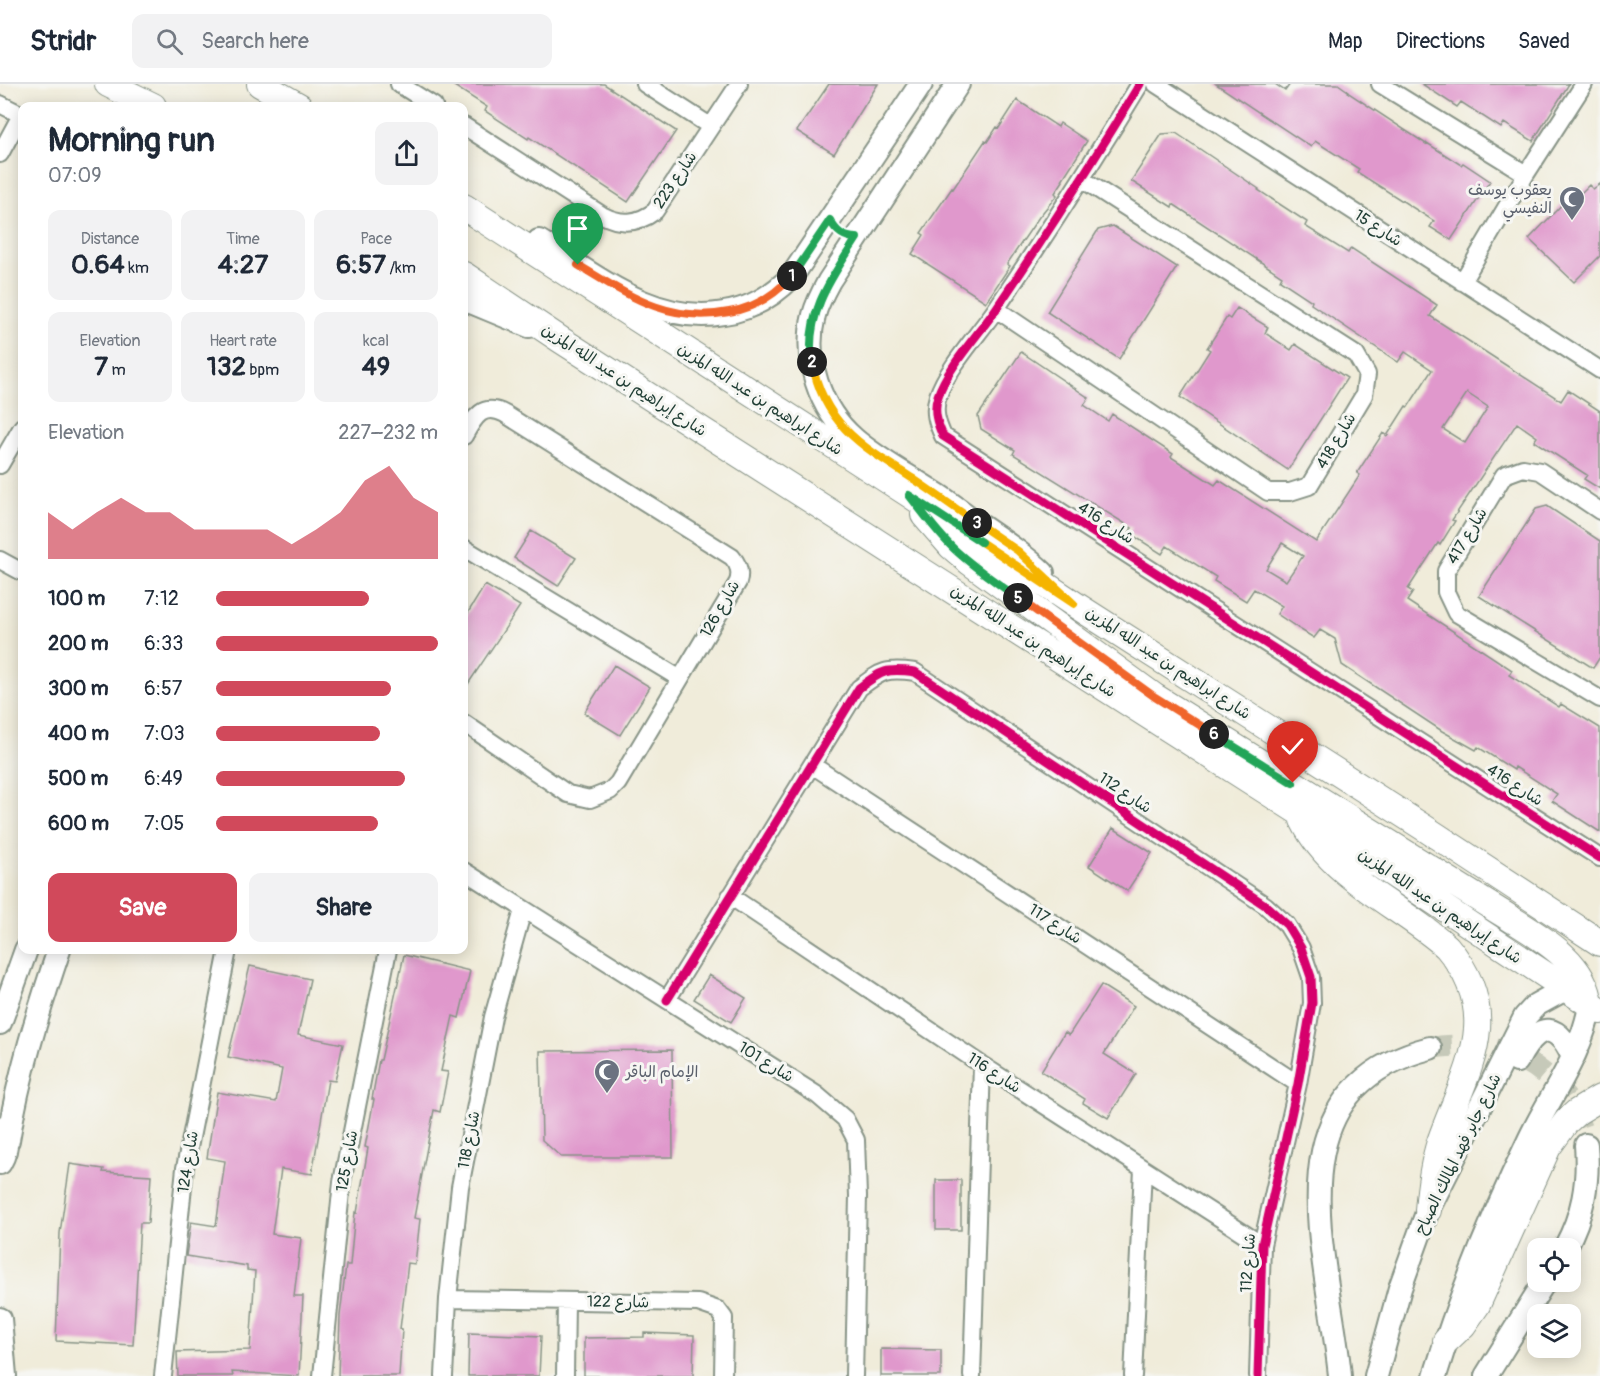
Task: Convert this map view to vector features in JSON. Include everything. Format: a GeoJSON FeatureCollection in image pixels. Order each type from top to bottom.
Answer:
{"type":"FeatureCollection","features":[{"type":"Feature","properties":{"kind":"main road"},"geometry":{"type":"LineString","coordinates":[[108,84],[145,102]]}},
{"type":"Feature","properties":{"kind":"main road"},"geometry":{"type":"LineString","coordinates":[[260,84],[292,102]]}},
{"type":"Feature","properties":{"kind":"main road","name":"شارع ابراهيم بن عبد الله المزين"},"geometry":{"type":"LineString","coordinates":[[468,211],[1600,943]]}},
{"type":"Feature","properties":{"kind":"main road","name":"شارع إبراهيم بن عبد الله المزين"},"geometry":{"type":"LineString","coordinates":[[468,278],[561,340],[1588,996]]}},
{"type":"Feature","properties":{"kind":"main road"},"geometry":{"type":"LineString","coordinates":[[909,495],[933,527],[970,563],[1155,697],[1542,939],[1568,960],[1588,996]]}},
{"type":"Feature","properties":{"kind":"main road"},"geometry":{"type":"LineString","coordinates":[[1299,812],[1312,835],[1331,859],[1441,942],[1457,959],[1470,984],[1476,1009],[1475,1047],[1469,1072],[1437,1154],[1428,1210]]}},
{"type":"Feature","properties":{"kind":"main road"},"geometry":{"type":"LineString","coordinates":[[1423,827],[1457,837],[1490,852],[1600,922]]}},
{"type":"Feature","properties":{"kind":"main road"},"geometry":{"type":"LineString","coordinates":[[1446,1341],[1463,1325],[1477,1305],[1548,1147],[1557,1133],[1577,1112],[1600,1098]]}},
{"type":"Feature","properties":{"kind":"street"},"geometry":{"type":"LineString","coordinates":[[399,84],[428,102]]}},
{"type":"Feature","properties":{"kind":"street"},"geometry":{"type":"LineString","coordinates":[[645,84],[710,126]]}},
{"type":"Feature","properties":{"kind":"street","name":"شارع 223"},"geometry":{"type":"LineString","coordinates":[[468,129],[602,215],[623,223],[646,219],[655,211],[739,84]]}},
{"type":"Feature","properties":{"kind":"street"},"geometry":{"type":"LineString","coordinates":[[468,210],[497,220],[529,236],[639,301],[672,313],[698,316],[737,311],[774,293],[792,276],[921,84]]}},
{"type":"Feature","properties":{"kind":"street"},"geometry":{"type":"LineString","coordinates":[[958,84],[821,297],[814,313],[811,359],[816,381],[825,403],[854,439],[1018,551],[1074,604]]}},
{"type":"Feature","properties":{"kind":"street","name":"شارع 416"},"geometry":{"type":"LineString","coordinates":[[1140,84],[1082,179],[996,309],[946,379],[937,398],[936,419],[943,436],[1600,858]]}},
{"type":"Feature","properties":{"kind":"street","name":"شارع 15"},"geometry":{"type":"LineString","coordinates":[[1156,84],[1462,282],[1599,366]]}},
{"type":"Feature","properties":{"kind":"street"},"geometry":{"type":"LineString","coordinates":[[1380,84],[1526,174]]}},
{"type":"Feature","properties":{"kind":"street"},"geometry":{"type":"LineString","coordinates":[[1462,282],[1526,174],[1584,84]]}},
{"type":"Feature","properties":{"kind":"street"},"geometry":{"type":"LineString","coordinates":[[0,104],[18,113]]}},
{"type":"Feature","properties":{"kind":"street"},"geometry":{"type":"LineString","coordinates":[[0,154],[18,122]]}},
{"type":"Feature","properties":{"kind":"street","name":"شارع 418"},"geometry":{"type":"LineString","coordinates":[[996,309],[1268,492],[1290,492],[1309,486],[1365,395],[1367,374],[1356,355],[1082,179]]}},
{"type":"Feature","properties":{"kind":"street"},"geometry":{"type":"LineString","coordinates":[[830,220],[840,233],[857,238]]}},
{"type":"Feature","properties":{"kind":"street"},"geometry":{"type":"LineString","coordinates":[[468,301],[561,340]]}},
{"type":"Feature","properties":{"kind":"street","name":"شارع 126"},"geometry":{"type":"LineString","coordinates":[[468,430],[477,416],[483,412],[499,411],[732,556],[739,569],[738,582],[618,783],[610,791],[590,799],[568,794],[468,726]]}},
{"type":"Feature","properties":{"kind":"street"},"geometry":{"type":"LineString","coordinates":[[0,465],[18,434]]}},
{"type":"Feature","properties":{"kind":"street","name":"شارع 417"},"geometry":{"type":"LineString","coordinates":[[1600,511],[1540,471],[1523,468],[1504,476],[1446,571],[1446,592],[1456,613],[1600,699]]}},
{"type":"Feature","properties":{"kind":"street"},"geometry":{"type":"LineString","coordinates":[[468,550],[679,678]]}},
{"type":"Feature","properties":{"kind":"street"},"geometry":{"type":"LineString","coordinates":[[0,560],[18,570]]}},
{"type":"Feature","properties":{"kind":"street","name":"شارع 112"},"geometry":{"type":"LineString","coordinates":[[667,1000],[859,688],[878,674],[892,669],[915,672],[924,677],[1265,905],[1287,925],[1301,948],[1311,977],[1312,1003],[1298,1084],[1262,1245],[1258,1376]]}},
{"type":"Feature","properties":{"kind":"street","name":"شارع 117"},"geometry":{"type":"LineString","coordinates":[[812,765],[1298,1084]]}},
{"type":"Feature","properties":{"kind":"street","name":"شارع 101"},"geometry":{"type":"LineString","coordinates":[[468,874],[817,1095],[845,1119],[856,1140],[858,1202],[854,1376]]}},
{"type":"Feature","properties":{"kind":"street","name":"شارع 116"},"geometry":{"type":"LineString","coordinates":[[730,896],[982,1065],[1262,1245]]}},
{"type":"Feature","properties":{"kind":"street","name":"شارع 118"},"geometry":{"type":"LineString","coordinates":[[444,1376],[448,1299],[460,1187],[494,1017],[523,910]]}},
{"type":"Feature","properties":{"kind":"street"},"geometry":{"type":"LineString","coordinates":[[0,1023],[25,954]]}},
{"type":"Feature","properties":{"kind":"street"},"geometry":{"type":"LineString","coordinates":[[0,1163],[8,1140],[27,1047],[58,954]]}},
{"type":"Feature","properties":{"kind":"street","name":"شارع 124"},"geometry":{"type":"LineString","coordinates":[[163,1376],[185,1168],[227,954]]}},
{"type":"Feature","properties":{"kind":"street","name":"شارع 125"},"geometry":{"type":"LineString","coordinates":[[322,1376],[342,1182],[387,954]]}},
{"type":"Feature","properties":{"kind":"street"},"geometry":{"type":"LineString","coordinates":[[1435,1376],[1473,1265],[1504,1191],[1538,1119],[1573,1057],[1585,1027],[1588,996]]}},
{"type":"Feature","properties":{"kind":"street","name":"شارع جابر فهد المالك الصباح"},"geometry":{"type":"LineString","coordinates":[[1376,1376],[1400,1288],[1428,1210],[1525,1017],[1536,1005],[1588,996]]}},
{"type":"Feature","properties":{"kind":"street"},"geometry":{"type":"LineString","coordinates":[[1465,1133],[1481,1120],[1496,1101],[1531,1037],[1544,1032],[1557,1034],[1562,1038],[1573,1057]]}},
{"type":"Feature","properties":{"kind":"street"},"geometry":{"type":"LineString","coordinates":[[1340,1376],[1319,1231],[1319,1184],[1324,1144],[1336,1116],[1365,1080],[1396,1060],[1430,1048]]}},
{"type":"Feature","properties":{"kind":"street"},"geometry":{"type":"LineString","coordinates":[[972,1376],[982,1065]]}},
{"type":"Feature","properties":{"kind":"street"},"geometry":{"type":"LineString","coordinates":[[0,1108],[6,1120],[8,1140]]}},
{"type":"Feature","properties":{"kind":"street"},"geometry":{"type":"LineString","coordinates":[[1569,1238],[1576,1226],[1585,1194],[1586,1145]]}},
{"type":"Feature","properties":{"kind":"street"},"geometry":{"type":"LineString","coordinates":[[1133,1376],[1143,1169]]}},
{"type":"Feature","properties":{"kind":"street"},"geometry":{"type":"LineString","coordinates":[[1486,1376],[1538,1292]]}},
{"type":"Feature","properties":{"kind":"street","name":"شارع 122"},"geometry":{"type":"LineString","coordinates":[[448,1299],[698,1303],[718,1310],[724,1318],[723,1376]]}},
{"type":"Feature","properties":{"kind":"street"},"geometry":{"type":"LineString","coordinates":[[565,1376],[566,1302]]}},
{"type":"Feature","properties":{"kind":"street"},"geometry":{"type":"LineString","coordinates":[[0,1319],[5,1376]]}},
{"type":"Feature","properties":{"kind":"building"},"geometry":{"type":"Polygon","coordinates":[[[451,84],[604,84],[676,131],[628,202],[485,111],[487,107],[451,84]]]}},
{"type":"Feature","properties":{"kind":"building"},"geometry":{"type":"Polygon","coordinates":[[[829,84],[878,84],[834,154],[797,131],[829,84]]]}},
{"type":"Feature","properties":{"kind":"building"},"geometry":{"type":"Polygon","coordinates":[[[1216,84],[1275,84],[1285,91],[1290,84],[1338,84],[1426,144],[1461,165],[1463,163],[1490,181],[1451,240],[1430,227],[1434,221],[1357,172],[1359,169],[1315,141],[1311,147],[1216,84]]]}},
{"type":"Feature","properties":{"kind":"building"},"geometry":{"type":"Polygon","coordinates":[[[1422,84],[1569,84],[1533,141],[1504,123],[1501,128],[1461,102],[1457,107],[1422,84]]]}},
{"type":"Feature","properties":{"kind":"building"},"geometry":{"type":"Polygon","coordinates":[[[1017,100],[1058,127],[1060,123],[1087,141],[1062,180],[1055,193],[1057,195],[1007,264],[1010,266],[986,302],[912,254],[924,235],[921,233],[985,141],[987,142],[997,127],[999,128],[1017,100]]]}},
{"type":"Feature","properties":{"kind":"building"},"geometry":{"type":"Polygon","coordinates":[[[1176,133],[1307,222],[1305,226],[1348,253],[1351,248],[1437,305],[1430,316],[1561,401],[1568,390],[1600,411],[1600,489],[1584,479],[1587,475],[1534,441],[1537,437],[1517,423],[1452,520],[1455,521],[1440,545],[1438,543],[1408,589],[1413,592],[1407,601],[1512,670],[1509,675],[1559,707],[1561,704],[1600,728],[1600,832],[1552,801],[1557,794],[1515,767],[1514,770],[1478,747],[1476,750],[1442,731],[1342,665],[1335,639],[1320,630],[1314,638],[1301,630],[1277,614],[1282,606],[1254,589],[1246,601],[1214,581],[1216,577],[1167,546],[1162,554],[1129,533],[1132,528],[1013,454],[1015,450],[981,429],[978,416],[1021,352],[1089,398],[1084,405],[1108,421],[1112,414],[1173,454],[1171,457],[1215,485],[1219,480],[1316,542],[1360,475],[1357,473],[1383,433],[1387,436],[1432,370],[1405,352],[1398,362],[1311,304],[1312,301],[1280,280],[1282,276],[1173,204],[1172,207],[1131,181],[1162,134],[1176,133]],[[1467,393],[1443,429],[1465,443],[1488,407],[1467,393]],[[1282,543],[1266,569],[1286,581],[1303,556],[1282,543]]]}},
{"type":"Feature","properties":{"kind":"building","name":"يعقوب يوسف النفيسي"},"geometry":{"type":"Polygon","coordinates":[[[1600,184],[1600,256],[1574,282],[1529,239],[1571,195],[1577,197],[1589,185],[1593,189],[1600,184]]]}},
{"type":"Feature","properties":{"kind":"building"},"geometry":{"type":"Polygon","coordinates":[[[1113,226],[1177,267],[1119,359],[1047,312],[1098,230],[1113,226]]]}},
{"type":"Feature","properties":{"kind":"building"},"geometry":{"type":"Polygon","coordinates":[[[1237,308],[1268,327],[1265,333],[1291,350],[1295,344],[1347,378],[1288,470],[1180,397],[1210,350],[1207,348],[1227,317],[1230,319],[1237,308]]]}},
{"type":"Feature","properties":{"kind":"building"},"geometry":{"type":"Polygon","coordinates":[[[1547,506],[1600,541],[1600,657],[1593,668],[1479,596],[1536,509],[1547,506]]]}},
{"type":"Feature","properties":{"kind":"building"},"geometry":{"type":"Polygon","coordinates":[[[531,531],[576,558],[558,586],[514,558],[531,531]]]}},
{"type":"Feature","properties":{"kind":"building"},"geometry":{"type":"Polygon","coordinates":[[[485,585],[520,606],[468,684],[468,613],[485,585]]]}},
{"type":"Feature","properties":{"kind":"building"},"geometry":{"type":"Polygon","coordinates":[[[614,665],[650,687],[620,735],[584,713],[614,665]]]}},
{"type":"Feature","properties":{"kind":"building"},"geometry":{"type":"Polygon","coordinates":[[[1113,828],[1152,853],[1127,891],[1089,866],[1113,828]]]}},
{"type":"Feature","properties":{"kind":"building"},"geometry":{"type":"Polygon","coordinates":[[[404,955],[470,971],[459,1018],[453,1016],[441,1071],[448,1072],[440,1112],[434,1110],[414,1218],[420,1219],[415,1264],[408,1263],[400,1329],[402,1329],[399,1376],[338,1376],[340,1316],[346,1265],[350,1265],[355,1212],[357,1213],[368,1148],[365,1147],[374,1099],[372,1099],[404,955]]]}},
{"type":"Feature","properties":{"kind":"building"},"geometry":{"type":"Polygon","coordinates":[[[250,966],[310,979],[298,1035],[343,1044],[335,1081],[328,1080],[312,1174],[281,1169],[272,1234],[301,1238],[294,1296],[303,1296],[299,1376],[232,1372],[233,1376],[178,1376],[177,1352],[250,1350],[255,1271],[247,1270],[247,1266],[186,1256],[191,1222],[216,1226],[225,1161],[207,1158],[217,1092],[276,1102],[282,1069],[228,1057],[250,966]]]}},
{"type":"Feature","properties":{"kind":"building"},"geometry":{"type":"Polygon","coordinates":[[[709,975],[746,998],[731,1022],[694,999],[709,975]]]}},
{"type":"Feature","properties":{"kind":"building"},"geometry":{"type":"Polygon","coordinates":[[[1101,985],[1134,1006],[1104,1054],[1136,1074],[1108,1118],[1083,1103],[1085,1099],[1041,1071],[1065,1032],[1069,1035],[1101,985]]]}},
{"type":"Feature","properties":{"kind":"building","name":"الإمام الباقر"},"geometry":{"type":"Polygon","coordinates":[[[672,1050],[673,1157],[561,1157],[542,1140],[540,1051],[672,1050]]]}},
{"type":"Feature","properties":{"kind":"building"},"geometry":{"type":"Polygon","coordinates":[[[70,1164],[104,1169],[103,1172],[151,1175],[148,1223],[140,1223],[133,1345],[56,1341],[60,1233],[70,1164]]]}},
{"type":"Feature","properties":{"kind":"building"},"geometry":{"type":"Polygon","coordinates":[[[936,1180],[961,1180],[961,1230],[936,1230],[936,1180]]]}},
{"type":"Feature","properties":{"kind":"building"},"geometry":{"type":"Polygon","coordinates":[[[469,1333],[541,1336],[539,1376],[468,1376],[469,1333]]]}},
{"type":"Feature","properties":{"kind":"building"},"geometry":{"type":"Polygon","coordinates":[[[644,1333],[694,1335],[693,1376],[584,1376],[584,1338],[644,1337],[644,1333]]]}},
{"type":"Feature","properties":{"kind":"building"},"geometry":{"type":"Polygon","coordinates":[[[881,1349],[941,1350],[941,1376],[881,1376],[881,1349]]]}},
{"type":"Feature","properties":{"kind":"tunnel"},"geometry":{"type":"LineString","coordinates":[[1430,1048],[1484,1047],[1508,1053],[1529,1063],[1548,1077],[1564,1096],[1577,1118],[1586,1145]]}},
{"type":"Feature","properties":{"kind":"cycle path"},"geometry":{"type":"LineString","coordinates":[[1140,84],[996,309],[948,374],[942,385],[936,407],[937,422],[943,436],[1600,858]]}},
{"type":"Feature","properties":{"kind":"cycle path"},"geometry":{"type":"LineString","coordinates":[[667,1000],[859,688],[884,672],[897,670],[915,672],[1265,905],[1287,925],[1301,948],[1311,977],[1312,1003],[1298,1084],[1262,1245],[1258,1376]]}},
{"type":"Feature","properties":{"kind":"place","name":"يعقوب يوسف النفيسي"},"geometry":{"type":"Point","coordinates":[1572,222]}},
{"type":"Feature","properties":{"kind":"place","name":"الإمام الباقر"},"geometry":{"type":"Point","coordinates":[607,1095]}},
{"type":"Feature","properties":{"kind":"route"},"geometry":{"type":"LineString","coordinates":[[578,265],[639,301],[660,309],[685,315],[710,315],[737,311],[774,293],[792,276],[830,220],[840,233],[857,238],[829,281],[814,313],[811,359],[819,389],[833,416],[854,439],[866,448],[942,497],[1018,551],[1074,604],[909,495],[933,527],[970,563],[1155,697],[1293,783]]}}]}
